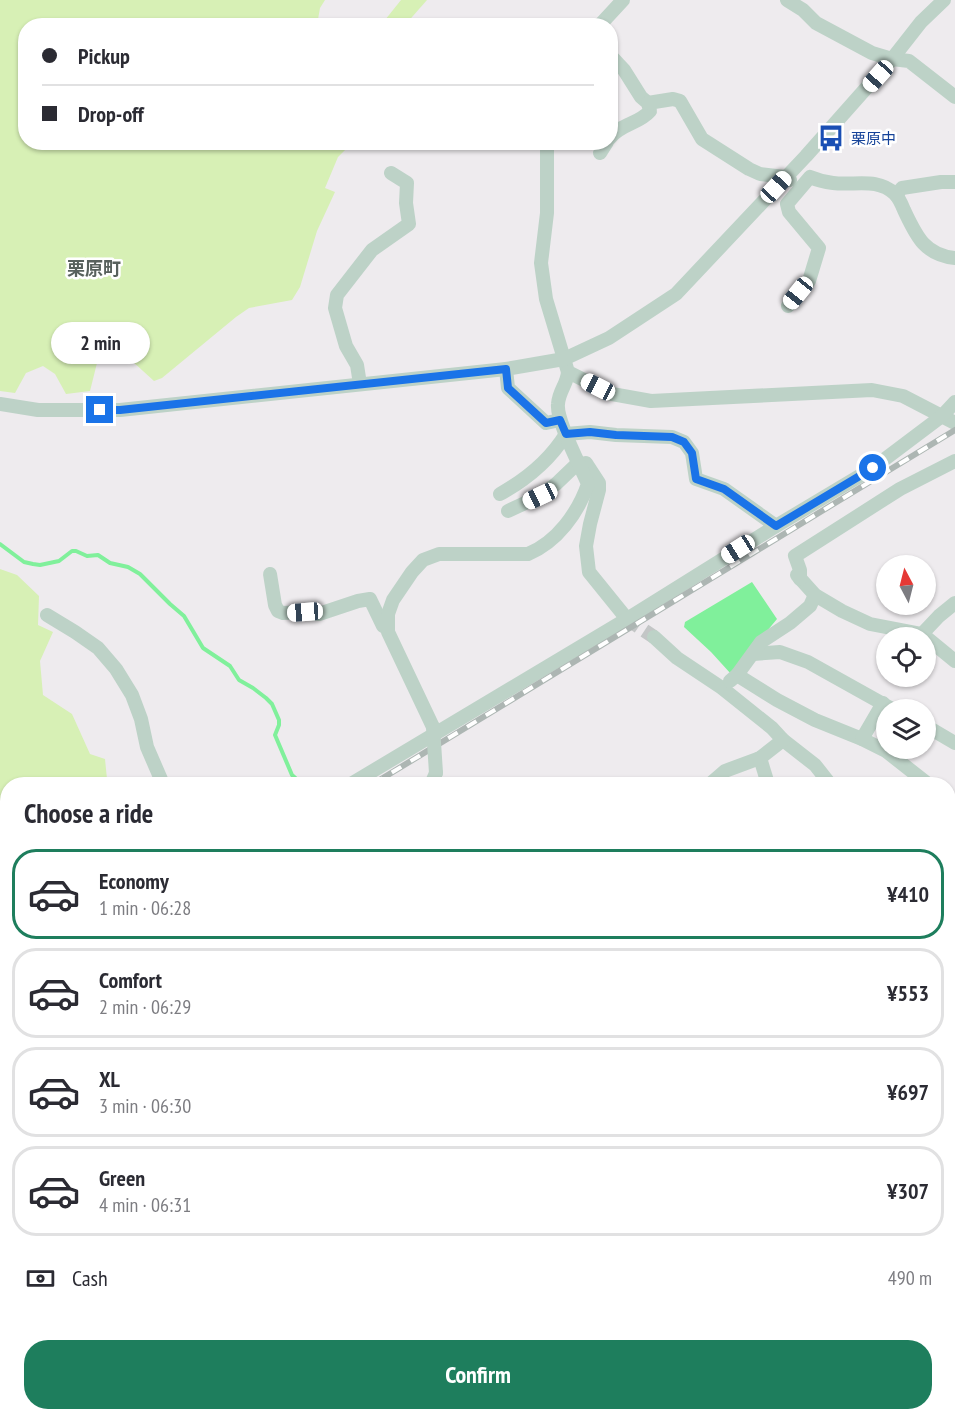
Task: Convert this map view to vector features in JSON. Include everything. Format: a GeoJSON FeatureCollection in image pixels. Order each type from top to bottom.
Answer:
{"type":"FeatureCollection","features":[{"type":"Feature","properties":{"kind":"street"},"geometry":{"type":"LineString","coordinates":[[606,18],[623,0]]}},
{"type":"Feature","properties":{"kind":"street"},"geometry":{"type":"LineString","coordinates":[[787,0],[803,10],[816,23],[872,53],[909,61],[955,97]]}},
{"type":"Feature","properties":{"kind":"street"},"geometry":{"type":"LineString","coordinates":[[0,404],[38,410],[120,410],[506,369],[564,358],[609,338],[676,294],[806,156],[892,59],[921,22],[944,0]]}},
{"type":"Feature","properties":{"kind":"street"},"geometry":{"type":"LineString","coordinates":[[618,64],[641,97],[648,103],[650,111],[645,117],[618,130]]}},
{"type":"Feature","properties":{"kind":"street"},"geometry":{"type":"LineString","coordinates":[[648,103],[673,99],[680,101],[702,139],[749,169],[760,174],[785,177],[802,187]]}},
{"type":"Feature","properties":{"kind":"street"},"geometry":{"type":"LineString","coordinates":[[432,777],[433,727],[388,632],[388,614],[393,600],[411,572],[423,560],[439,554],[528,554],[537,550],[550,541],[568,522],[584,497],[588,484],[560,420],[558,407],[560,391],[567,380],[568,372],[546,299],[541,264],[547,213],[547,150]]}},
{"type":"Feature","properties":{"kind":"street"},"geometry":{"type":"LineString","coordinates":[[360,384],[357,365],[346,346],[335,308],[337,295],[372,250],[409,224],[406,203],[407,183],[391,173]]}},
{"type":"Feature","properties":{"kind":"street"},"geometry":{"type":"LineString","coordinates":[[788,306],[809,281],[819,248],[789,212],[786,204],[810,177],[834,183],[871,182],[884,186],[896,195],[920,242],[929,250],[945,257],[955,258]]}},
{"type":"Feature","properties":{"kind":"street"},"geometry":{"type":"LineString","coordinates":[[896,195],[902,188],[955,182]]}},
{"type":"Feature","properties":{"kind":"street"},"geometry":{"type":"LineString","coordinates":[[506,369],[508,388],[546,423],[560,420]]}},
{"type":"Feature","properties":{"kind":"street"},"geometry":{"type":"LineString","coordinates":[[568,372],[612,394],[651,401],[872,390],[903,396],[955,423]]}},
{"type":"Feature","properties":{"kind":"street"},"geometry":{"type":"LineString","coordinates":[[363,777],[873,468],[942,416],[955,402]]}},
{"type":"Feature","properties":{"kind":"street"},"geometry":{"type":"LineString","coordinates":[[566,434],[590,432],[672,437],[684,442],[692,453],[696,479],[724,489],[776,526]]}},
{"type":"Feature","properties":{"kind":"street"},"geometry":{"type":"LineString","coordinates":[[500,494],[531,474],[557,448],[566,434]]}},
{"type":"Feature","properties":{"kind":"street"},"geometry":{"type":"LineString","coordinates":[[508,511],[540,496],[556,484],[581,455],[599,483],[600,490],[586,546],[589,572],[627,619]]}},
{"type":"Feature","properties":{"kind":"street"},"geometry":{"type":"LineString","coordinates":[[886,627],[870,624],[815,595],[798,577],[800,570],[795,556],[900,489],[955,461]]}},
{"type":"Feature","properties":{"kind":"street"},"geometry":{"type":"LineString","coordinates":[[270,574],[278,611],[319,614],[370,599],[383,626],[388,628]]}},
{"type":"Feature","properties":{"kind":"street"},"geometry":{"type":"LineString","coordinates":[[722,688],[737,675],[761,642],[790,623],[810,606],[815,595]]}},
{"type":"Feature","properties":{"kind":"street"},"geometry":{"type":"LineString","coordinates":[[929,627],[955,603]]}},
{"type":"Feature","properties":{"kind":"street"},"geometry":{"type":"LineString","coordinates":[[47,615],[98,648],[116,669],[132,695],[141,719],[147,747],[159,777]]}},
{"type":"Feature","properties":{"kind":"street"},"geometry":{"type":"LineString","coordinates":[[654,637],[677,658],[722,688],[772,728],[783,741],[815,765],[824,777]]}},
{"type":"Feature","properties":{"kind":"street"},"geometry":{"type":"LineString","coordinates":[[936,645],[955,661]]}},
{"type":"Feature","properties":{"kind":"street"},"geometry":{"type":"LineString","coordinates":[[753,654],[780,652],[789,655],[876,699]]}},
{"type":"Feature","properties":{"kind":"street"},"geometry":{"type":"LineString","coordinates":[[737,675],[815,720],[886,751],[919,777]]}},
{"type":"Feature","properties":{"kind":"street"},"geometry":{"type":"LineString","coordinates":[[862,739],[876,722]]}},
{"type":"Feature","properties":{"kind":"street"},"geometry":{"type":"LineString","coordinates":[[936,732],[955,743]]}},
{"type":"Feature","properties":{"kind":"street"},"geometry":{"type":"LineString","coordinates":[[718,777],[725,771],[760,758],[783,741]]}},
{"type":"Feature","properties":{"kind":"street"},"geometry":{"type":"LineString","coordinates":[[760,758],[766,777]]}},
{"type":"Feature","properties":{"kind":"shaded area"},"geometry":{"type":"Polygon","coordinates":[[[0,0],[325,0],[320,8],[318,18],[18,18],[18,150],[345,150],[338,157],[325,188],[335,192],[317,231],[300,287],[292,300],[249,308],[162,378],[154,381],[132,361],[118,337],[103,339],[90,391],[66,394],[55,374],[43,366],[26,373],[15,393],[0,391],[0,0]]]}},
{"type":"Feature","properties":{"kind":"shaded area"},"geometry":{"type":"Polygon","coordinates":[[[401,0],[427,0],[411,18],[387,18],[401,0]]]}},
{"type":"Feature","properties":{"kind":"shaded area"},"geometry":{"type":"Polygon","coordinates":[[[0,569],[17,575],[39,596],[38,625],[53,632],[40,661],[43,695],[72,714],[90,754],[105,759],[107,777],[0,777],[0,569]]]}},
{"type":"Feature","properties":{"kind":"shaded area"},"geometry":{"type":"Polygon","coordinates":[[[752,582],[777,619],[731,674],[684,627],[685,622],[752,582]]]}},
{"type":"Feature","properties":{"kind":"waterway"},"geometry":{"type":"LineString","coordinates":[[0,544],[24,562],[33,564],[59,561],[72,551],[76,551],[87,556],[98,555],[110,563],[128,567],[140,574],[184,616],[203,648],[230,666],[239,680],[272,704],[279,720],[275,735],[294,777]]}},
{"type":"Feature","properties":{"kind":"tunnel"},"geometry":{"type":"LineString","coordinates":[[627,619],[654,637]]}},
{"type":"Feature","properties":{"kind":"railway"},"geometry":{"type":"LineString","coordinates":[[385,777],[955,430]]}},
{"type":"Feature","properties":{"kind":"place","name":"栗原中"},"geometry":{"type":"Point","coordinates":[831,138]}},
{"type":"Feature","properties":{"kind":"district","name":"栗原町"},"geometry":{"type":"Point","coordinates":[94,268]}},
{"type":"Feature","properties":{"kind":"route"},"geometry":{"type":"LineString","coordinates":[[100,410],[120,410],[506,369],[508,388],[546,423],[560,420],[566,434],[590,432],[672,437],[684,442],[692,453],[696,479],[724,489],[776,526],[873,468]]}}]}
